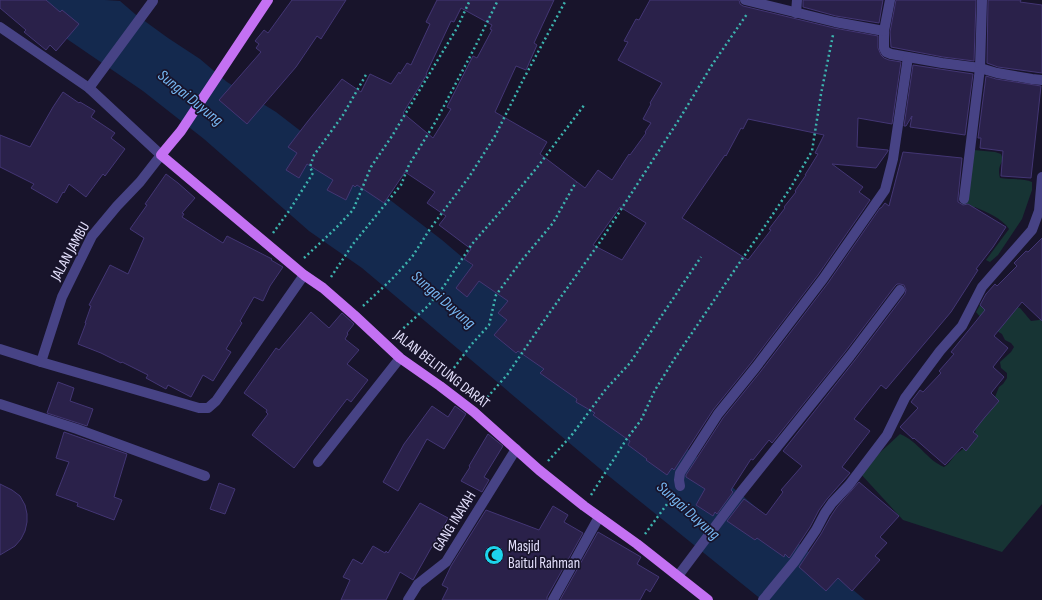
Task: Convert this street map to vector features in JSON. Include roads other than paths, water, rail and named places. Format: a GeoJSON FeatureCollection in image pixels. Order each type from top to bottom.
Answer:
{"type":"FeatureCollection","features":[{"type":"Feature","properties":{"kind":"main road","name":"JALAN JAMBU"},"geometry":{"type":"LineString","coordinates":[[161,155],[181,131],[268,0]]}},
{"type":"Feature","properties":{"kind":"main road","name":"JALAN BELITUNG DARAT"},"geometry":{"type":"LineString","coordinates":[[161,155],[304,275],[323,288],[400,358],[474,412],[539,470],[708,600]]}},
{"type":"Feature","properties":{"kind":"street"},"geometry":{"type":"LineString","coordinates":[[745,0],[835,22],[884,31]]}},
{"type":"Feature","properties":{"kind":"street"},"geometry":{"type":"LineString","coordinates":[[796,13],[798,0]]}},
{"type":"Feature","properties":{"kind":"street"},"geometry":{"type":"LineString","coordinates":[[890,0],[884,31],[884,48],[886,52],[1042,80]]}},
{"type":"Feature","properties":{"kind":"street"},"geometry":{"type":"LineString","coordinates":[[964,199],[980,68],[982,0]]}},
{"type":"Feature","properties":{"kind":"street"},"geometry":{"type":"LineString","coordinates":[[89,88],[153,1]]}},
{"type":"Feature","properties":{"kind":"street"},"geometry":{"type":"LineString","coordinates":[[0,27],[89,88],[161,155]]}},
{"type":"Feature","properties":{"kind":"street"},"geometry":{"type":"LineString","coordinates":[[680,486],[680,473],[718,414],[824,279],[885,190],[893,159],[908,57]]}},
{"type":"Feature","properties":{"kind":"street","name":"JALAN JAMBU"},"geometry":{"type":"LineString","coordinates":[[40,362],[62,297],[92,236],[117,206],[140,182],[161,155]]}},
{"type":"Feature","properties":{"kind":"street"},"geometry":{"type":"LineString","coordinates":[[763,600],[795,561],[816,530],[828,508],[849,486],[887,435],[905,398],[940,351],[962,326],[982,287],[1032,230],[1039,211],[1042,177]]}},
{"type":"Feature","properties":{"kind":"street"},"geometry":{"type":"LineString","coordinates":[[0,349],[199,408],[208,408],[216,401],[304,275]]}},
{"type":"Feature","properties":{"kind":"street"},"geometry":{"type":"LineString","coordinates":[[678,576],[741,492],[850,356],[900,290]]}},
{"type":"Feature","properties":{"kind":"street"},"geometry":{"type":"LineString","coordinates":[[318,462],[400,358]]}},
{"type":"Feature","properties":{"kind":"street"},"geometry":{"type":"LineString","coordinates":[[0,404],[77,429],[205,476]]}},
{"type":"Feature","properties":{"kind":"street","name":"GANG INAYAH"},"geometry":{"type":"LineString","coordinates":[[408,600],[418,584],[446,562],[516,449]]}},
{"type":"Feature","properties":{"kind":"street"},"geometry":{"type":"LineString","coordinates":[[553,600],[599,517]]}},
{"type":"Feature","properties":{"kind":"water","name":"Sungai Duyung"},"geometry":{"type":"Polygon","coordinates":[[[10,0],[120,1],[168,38],[200,59],[227,82],[276,112],[442,240],[865,600],[762,600],[605,473],[362,268],[309,231],[204,139],[143,91],[10,0]]]}},
{"type":"Feature","properties":{"kind":"place","name":"Masjid Baitul Rahman"},"geometry":{"type":"Point","coordinates":[494,555]}}]}
